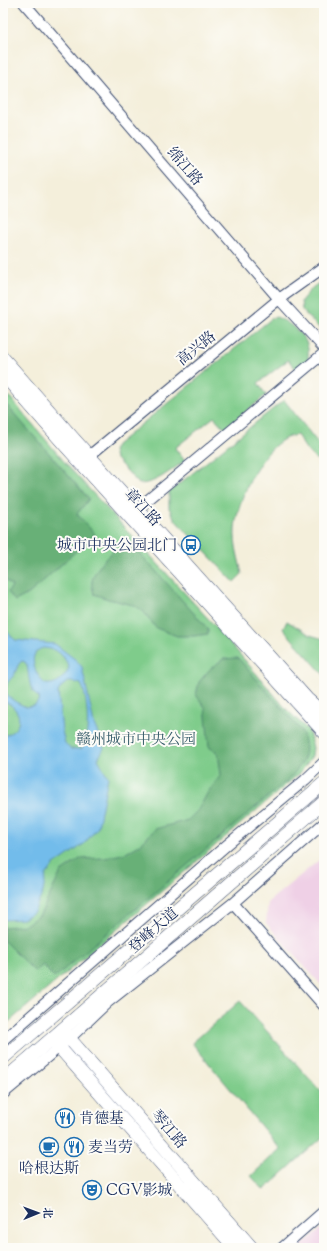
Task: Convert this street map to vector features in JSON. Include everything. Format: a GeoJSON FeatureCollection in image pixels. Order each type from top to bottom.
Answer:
{"type":"FeatureCollection","features":[{"type":"Feature","properties":{"kind":"main road","name":"章江路"},"geometry":{"type":"LineString","coordinates":[[3,358],[307,699],[324,714]]}},
{"type":"Feature","properties":{"kind":"main road","name":"章江路"},"geometry":{"type":"LineString","coordinates":[[3,374],[68,449],[324,732]]}},
{"type":"Feature","properties":{"kind":"main road"},"geometry":{"type":"LineString","coordinates":[[307,699],[324,706]]}},
{"type":"Feature","properties":{"kind":"main road","name":"登峰大道"},"geometry":{"type":"LineString","coordinates":[[3,1058],[324,783]]}},
{"type":"Feature","properties":{"kind":"main road","name":"登峰大道"},"geometry":{"type":"LineString","coordinates":[[3,1081],[66,1035],[324,802]]}},
{"type":"Feature","properties":{"kind":"main road","name":"琴江路"},"geometry":{"type":"LineString","coordinates":[[66,1035],[252,1248]]}},
{"type":"Feature","properties":{"kind":"main road","name":"琴江路"},"geometry":{"type":"LineString","coordinates":[[55,1043],[235,1248]]}},
{"type":"Feature","properties":{"kind":"street","name":"绵江路"},"geometry":{"type":"LineString","coordinates":[[24,3],[279,299],[324,348]]}},
{"type":"Feature","properties":{"kind":"street","name":"高兴路"},"geometry":{"type":"LineString","coordinates":[[89,456],[279,299],[324,267]]}},
{"type":"Feature","properties":{"kind":"street"},"geometry":{"type":"LineString","coordinates":[[137,509],[324,354]]}},
{"type":"Feature","properties":{"kind":"street"},"geometry":{"type":"LineString","coordinates":[[3,1040],[324,762]]}},
{"type":"Feature","properties":{"kind":"street"},"geometry":{"type":"LineString","coordinates":[[66,1035],[233,903],[324,824]]}},
{"type":"Feature","properties":{"kind":"street"},"geometry":{"type":"LineString","coordinates":[[233,903],[324,1006]]}},
{"type":"Feature","properties":{"kind":"street"},"geometry":{"type":"LineString","coordinates":[[3,1094],[55,1043]]}},
{"type":"Feature","properties":{"kind":"street"},"geometry":{"type":"LineString","coordinates":[[282,1248],[324,1211]]}},
{"type":"Feature","properties":{"kind":"shaded area"},"geometry":{"type":"Polygon","coordinates":[[[324,856],[324,988],[266,923],[268,902],[324,856]]]}},
{"type":"Feature","properties":{"kind":"shaded area"},"geometry":{"type":"Polygon","coordinates":[[[324,1226],[324,1248],[298,1248],[324,1226]]]}},
{"type":"Feature","properties":{"kind":"green space"},"geometry":{"type":"Polygon","coordinates":[[[324,279],[324,333],[302,310],[301,301],[312,288],[324,279]]]}},
{"type":"Feature","properties":{"kind":"green space"},"geometry":{"type":"Polygon","coordinates":[[[276,317],[289,324],[299,332],[305,340],[308,346],[308,360],[297,370],[288,360],[258,383],[266,395],[225,429],[214,417],[175,448],[185,461],[151,482],[139,484],[115,458],[113,451],[116,445],[271,319],[276,317]]]}},
{"type":"Feature","properties":{"kind":"green space","name":"赣州城市中央公园"},"geometry":{"type":"Polygon","coordinates":[[[3,389],[68,466],[226,638],[287,710],[309,731],[313,748],[312,756],[300,773],[3,1027],[3,389]]]}},
{"type":"Feature","properties":{"kind":"green space"},"geometry":{"type":"Polygon","coordinates":[[[284,400],[318,443],[324,447],[324,462],[319,461],[311,455],[297,435],[285,438],[274,446],[264,458],[247,487],[237,517],[235,540],[242,574],[234,582],[175,520],[169,508],[169,492],[284,400]]]}},
{"type":"Feature","properties":{"kind":"green space"},"geometry":{"type":"Polygon","coordinates":[[[3,401],[89,499],[77,514],[95,534],[30,593],[15,601],[8,592],[12,586],[3,578],[3,401]]]}},
{"type":"Feature","properties":{"kind":"green space"},"geometry":{"type":"Polygon","coordinates":[[[127,539],[208,629],[208,634],[177,636],[156,628],[143,611],[133,605],[94,594],[92,583],[97,570],[106,558],[127,539]]]}},
{"type":"Feature","properties":{"kind":"green space"},"geometry":{"type":"Polygon","coordinates":[[[287,621],[310,635],[324,639],[324,675],[283,629],[287,621]]]}},
{"type":"Feature","properties":{"kind":"green space"},"geometry":{"type":"Polygon","coordinates":[[[238,658],[301,730],[306,745],[306,751],[299,767],[289,779],[54,978],[43,965],[35,972],[3,940],[4,927],[25,925],[40,915],[61,872],[80,859],[105,858],[126,853],[141,844],[155,829],[188,820],[198,810],[208,792],[221,775],[218,753],[209,747],[205,707],[196,695],[199,682],[210,669],[223,659],[238,658]]]}},
{"type":"Feature","properties":{"kind":"green space"},"geometry":{"type":"Polygon","coordinates":[[[240,1001],[324,1095],[324,1136],[264,1190],[251,1176],[280,1149],[192,1043],[240,1001]]]}},
{"type":"Feature","properties":{"kind":"water"},"geometry":{"type":"Polygon","coordinates":[[[3,627],[15,640],[55,644],[76,660],[82,667],[94,724],[104,748],[98,759],[108,777],[98,827],[84,844],[54,865],[46,875],[43,892],[34,912],[23,919],[3,920],[3,735],[7,735],[14,730],[18,725],[19,720],[17,712],[14,708],[3,701],[5,656],[3,652],[3,627]],[[43,648],[34,655],[34,665],[38,676],[45,684],[53,684],[66,674],[69,667],[65,659],[59,653],[43,648]],[[20,662],[14,675],[8,682],[6,691],[10,698],[18,703],[26,707],[33,706],[38,702],[39,697],[31,688],[27,665],[25,662],[20,662]],[[68,682],[62,686],[58,692],[62,731],[65,743],[70,749],[81,749],[86,737],[87,728],[87,707],[83,690],[81,684],[75,682],[68,682]]]}},
{"type":"Feature","properties":{"kind":"place","name":"城市中央公园北门"},"geometry":{"type":"Point","coordinates":[191,545]}},
{"type":"Feature","properties":{"kind":"place","name":"肯德基"},"geometry":{"type":"Point","coordinates":[65,1118]}},
{"type":"Feature","properties":{"kind":"place","name":"哈根达斯"},"geometry":{"type":"Point","coordinates":[49,1147]}},
{"type":"Feature","properties":{"kind":"place","name":"麦当劳"},"geometry":{"type":"Point","coordinates":[74,1147]}},
{"type":"Feature","properties":{"kind":"place","name":"CGV影城"},"geometry":{"type":"Point","coordinates":[92,1190]}}]}
